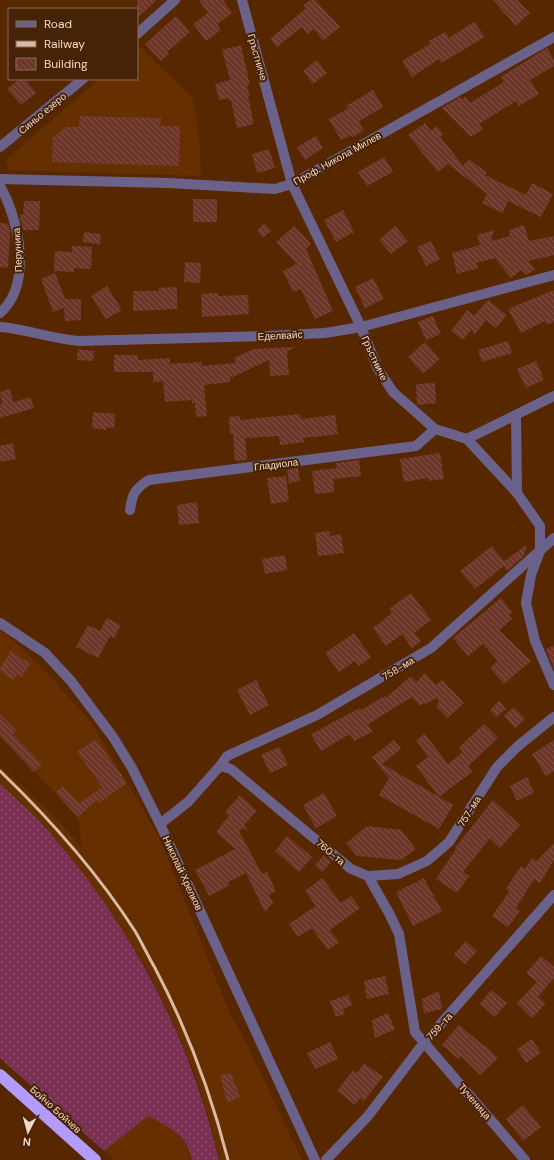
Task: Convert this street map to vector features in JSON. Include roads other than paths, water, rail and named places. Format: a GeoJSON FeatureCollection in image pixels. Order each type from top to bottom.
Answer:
{"type":"FeatureCollection","features":[{"type":"Feature","properties":{"kind":"highway","name":"Бойчо Бойчев"},"geometry":{"type":"LineString","coordinates":[[0,1075],[95,1160]]}},
{"type":"Feature","properties":{"kind":"street"},"geometry":{"type":"LineString","coordinates":[[138,33],[176,0]]}},
{"type":"Feature","properties":{"kind":"street","name":"Гръстниче"},"geometry":{"type":"LineString","coordinates":[[242,0],[292,184],[361,327],[378,369],[393,392],[434,429],[467,439]]}},
{"type":"Feature","properties":{"kind":"street","name":"Проф. Никола Милев"},"geometry":{"type":"LineString","coordinates":[[0,179],[169,183],[275,189],[292,184],[554,37]]}},
{"type":"Feature","properties":{"kind":"street","name":"Синьо езеро"},"geometry":{"type":"LineString","coordinates":[[0,147],[81,80]]}},
{"type":"Feature","properties":{"kind":"street","name":"Перуника"},"geometry":{"type":"LineString","coordinates":[[0,186],[17,227],[19,265],[18,286],[11,301],[0,312]]}},
{"type":"Feature","properties":{"kind":"street","name":"Еделвайс"},"geometry":{"type":"LineString","coordinates":[[0,328],[26,330],[67,340],[79,341],[325,333],[361,327],[554,275]]}},
{"type":"Feature","properties":{"kind":"street"},"geometry":{"type":"LineString","coordinates":[[554,396],[467,439],[517,493],[540,526],[540,551],[531,575],[526,603],[535,641],[554,685]]}},
{"type":"Feature","properties":{"kind":"street"},"geometry":{"type":"LineString","coordinates":[[516,416],[517,493]]}},
{"type":"Feature","properties":{"kind":"street","name":"Гладиола"},"geometry":{"type":"LineString","coordinates":[[130,510],[132,494],[138,486],[149,480],[416,446],[434,429]]}},
{"type":"Feature","properties":{"kind":"street","name":"758-ма"},"geometry":{"type":"LineString","coordinates":[[220,766],[228,756],[317,715],[431,648],[554,538]]}},
{"type":"Feature","properties":{"kind":"street","name":"Николай Хрелков"},"geometry":{"type":"LineString","coordinates":[[0,623],[45,653],[75,686],[113,737],[132,768],[160,824],[315,1160]]}},
{"type":"Feature","properties":{"kind":"street","name":"757-ма"},"geometry":{"type":"LineString","coordinates":[[368,876],[398,874],[427,861],[449,842],[498,767],[518,746],[554,717]]}},
{"type":"Feature","properties":{"kind":"street"},"geometry":{"type":"LineString","coordinates":[[160,824],[188,802],[220,766]]}},
{"type":"Feature","properties":{"kind":"street","name":"760-та"},"geometry":{"type":"LineString","coordinates":[[220,766],[231,769],[351,869],[368,876]]}},
{"type":"Feature","properties":{"kind":"street"},"geometry":{"type":"LineString","coordinates":[[368,876],[399,934],[415,1032],[423,1044]]}},
{"type":"Feature","properties":{"kind":"street","name":"759-та"},"geometry":{"type":"LineString","coordinates":[[326,1160],[368,1116],[423,1044],[554,895]]}},
{"type":"Feature","properties":{"kind":"street","name":"Тученица"},"geometry":{"type":"LineString","coordinates":[[423,1044],[431,1050],[525,1160]]}},
{"type":"Feature","properties":{"kind":"railway"},"geometry":{"type":"LineString","coordinates":[[0,771],[55,827],[89,867],[135,931],[167,991],[188,1038],[214,1110],[228,1160]]}}]}
